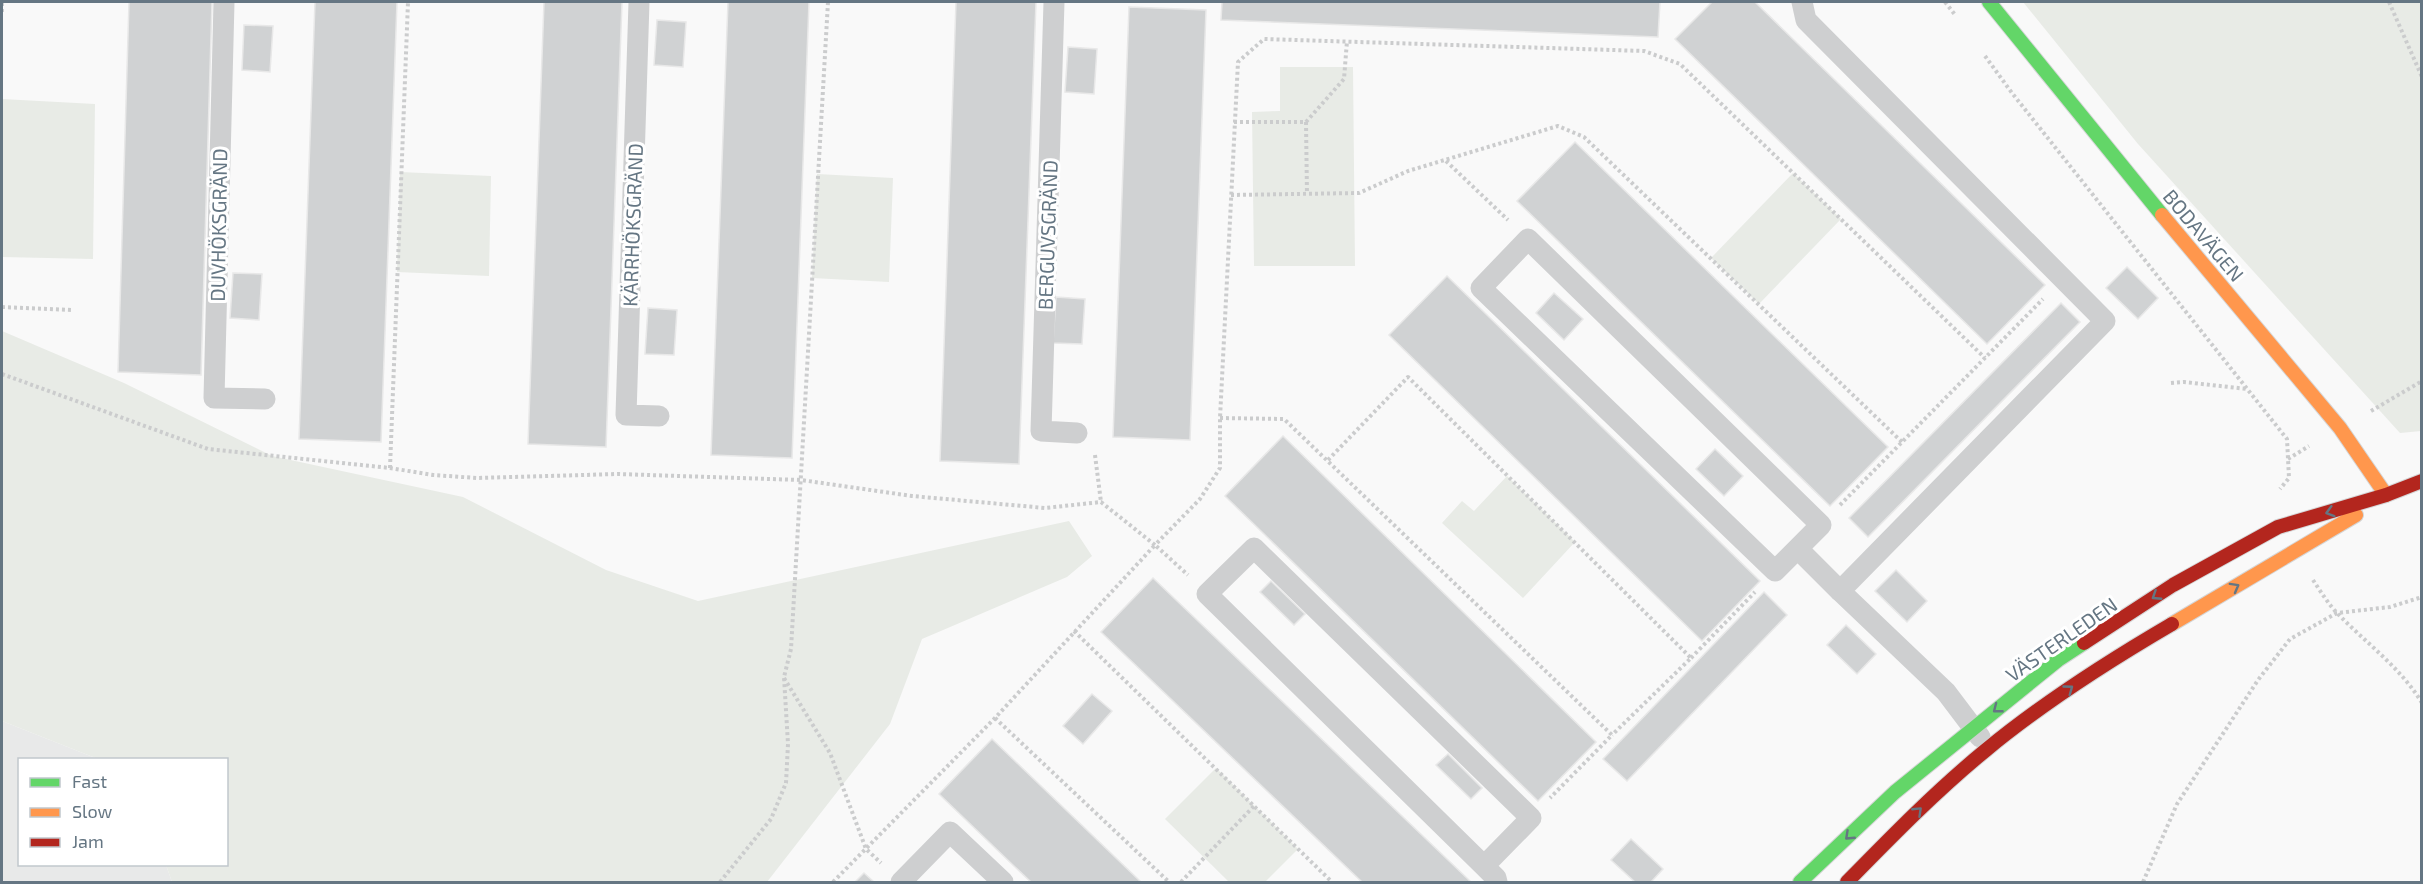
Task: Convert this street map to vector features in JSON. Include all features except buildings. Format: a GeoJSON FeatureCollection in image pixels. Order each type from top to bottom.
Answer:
{"type":"FeatureCollection","features":[{"type":"Feature","properties":{"kind":"street","name":"BODAVÄGEN"},"geometry":{"type":"LineString","coordinates":[[1989,2],[2340,428],[2386,495]]}},
{"type":"Feature","properties":{"kind":"street","name":"VÄSTERLEDEN"},"geometry":{"type":"LineString","coordinates":[[1800,882],[1895,792],[2058,660],[2182,580],[2278,527],[2386,495],[2421,481]]}},
{"type":"Feature","properties":{"kind":"street","name":"VÄSTERLEDEN"},"geometry":{"type":"LineString","coordinates":[[1847,882],[1918,811],[1989,747],[2078,683],[2187,613],[2295,554],[2386,495]]}},
{"type":"Feature","properties":{"kind":"lane","name":"DUVHÖKSGRÄND"},"geometry":{"type":"LineString","coordinates":[[224,2],[214,398],[265,399]]}},
{"type":"Feature","properties":{"kind":"lane","name":"KÄRRHÖKSGRÄND"},"geometry":{"type":"LineString","coordinates":[[639,2],[626,415],[659,416]]}},
{"type":"Feature","properties":{"kind":"lane","name":"BERGUVSGRÄND"},"geometry":{"type":"LineString","coordinates":[[1054,2],[1041,431],[1077,433]]}},
{"type":"Feature","properties":{"kind":"lane"},"geometry":{"type":"LineString","coordinates":[[1802,2],[1806,20],[2105,321],[1840,591]]}},
{"type":"Feature","properties":{"kind":"lane"},"geometry":{"type":"LineString","coordinates":[[1528,239],[1821,525],[1775,571],[1481,288],[1528,239]]}},
{"type":"Feature","properties":{"kind":"lane"},"geometry":{"type":"LineString","coordinates":[[1254,548],[1531,818],[1490,874],[1207,594],[1254,548]]}},
{"type":"Feature","properties":{"kind":"lane"},"geometry":{"type":"LineString","coordinates":[[1798,549],[1946,692],[1989,747]]}},
{"type":"Feature","properties":{"kind":"lane"},"geometry":{"type":"LineString","coordinates":[[901,882],[950,832],[1003,882]]}},
{"type":"Feature","properties":{"kind":"path"},"geometry":{"type":"LineString","coordinates":[[2,2],[2,12]]}},
{"type":"Feature","properties":{"kind":"path"},"geometry":{"type":"LineString","coordinates":[[390,468],[408,2]]}},
{"type":"Feature","properties":{"kind":"path"},"geometry":{"type":"LineString","coordinates":[[720,882],[771,819],[786,783],[788,744],[784,677],[791,649],[828,2]]}},
{"type":"Feature","properties":{"kind":"path"},"geometry":{"type":"LineString","coordinates":[[1945,2],[1958,20]]}},
{"type":"Feature","properties":{"kind":"path"},"geometry":{"type":"LineString","coordinates":[[2389,2],[2421,77]]}},
{"type":"Feature","properties":{"kind":"path"},"geometry":{"type":"LineString","coordinates":[[833,882],[995,718],[1155,544],[1200,499],[1220,468],[1220,418],[1238,62],[1264,39],[1644,51],[1680,64],[1985,358]]}},
{"type":"Feature","properties":{"kind":"path"},"geometry":{"type":"LineString","coordinates":[[1307,194],[1306,122],[1344,79],[1347,41]]}},
{"type":"Feature","properties":{"kind":"path"},"geometry":{"type":"LineString","coordinates":[[1978,47],[2287,439],[2288,459]]}},
{"type":"Feature","properties":{"kind":"path"},"geometry":{"type":"LineString","coordinates":[[1234,122],[1306,122]]}},
{"type":"Feature","properties":{"kind":"path"},"geometry":{"type":"LineString","coordinates":[[1231,195],[1359,193],[1408,171],[1558,126],[1584,137],[1902,442]]}},
{"type":"Feature","properties":{"kind":"path"},"geometry":{"type":"LineString","coordinates":[[1446,161],[1528,239]]}},
{"type":"Feature","properties":{"kind":"path"},"geometry":{"type":"LineString","coordinates":[[1821,525],[2063,279]]}},
{"type":"Feature","properties":{"kind":"path"},"geometry":{"type":"LineString","coordinates":[[2,307],[73,310]]}},
{"type":"Feature","properties":{"kind":"path"},"geometry":{"type":"LineString","coordinates":[[2,374],[208,449],[390,468],[433,476],[477,478],[618,474],[801,480],[912,496],[1045,508],[1101,502],[1155,544],[1207,594]]}},
{"type":"Feature","properties":{"kind":"path"},"geometry":{"type":"LineString","coordinates":[[1328,460],[1408,377],[1691,658]]}},
{"type":"Feature","properties":{"kind":"path"},"geometry":{"type":"LineString","coordinates":[[2390,401],[2421,381]]}},
{"type":"Feature","properties":{"kind":"path"},"geometry":{"type":"LineString","coordinates":[[2171,383],[2184,382],[2248,389]]}},
{"type":"Feature","properties":{"kind":"path"},"geometry":{"type":"LineString","coordinates":[[1220,418],[1284,419],[1612,735]]}},
{"type":"Feature","properties":{"kind":"path"},"geometry":{"type":"LineString","coordinates":[[1077,433],[1095,452],[1101,502]]}},
{"type":"Feature","properties":{"kind":"path"},"geometry":{"type":"LineString","coordinates":[[1531,818],[1775,571]]}},
{"type":"Feature","properties":{"kind":"path"},"geometry":{"type":"LineString","coordinates":[[2143,882],[2177,804],[2258,680],[2290,639],[2337,613],[2390,607],[2421,597]]}},
{"type":"Feature","properties":{"kind":"path"},"geometry":{"type":"LineString","coordinates":[[2337,613],[2384,657],[2415,692],[2421,703]]}},
{"type":"Feature","properties":{"kind":"path"},"geometry":{"type":"LineString","coordinates":[[1074,631],[1332,882]]}},
{"type":"Feature","properties":{"kind":"path"},"geometry":{"type":"LineString","coordinates":[[784,677],[830,753],[866,849]]}},
{"type":"Feature","properties":{"kind":"path"},"geometry":{"type":"LineString","coordinates":[[995,718],[1169,882]]}},
{"type":"Feature","properties":{"kind":"path"},"geometry":{"type":"LineString","coordinates":[[1181,882],[1254,806]]}},
{"type":"Feature","properties":{"kind":"shaded area"},"geometry":{"type":"Polygon","coordinates":[[[2023,2],[2421,2],[2421,431],[2400,433],[2138,144],[2023,2]]]}},
{"type":"Feature","properties":{"kind":"shaded area"},"geometry":{"type":"Polygon","coordinates":[[[1280,67],[1353,67],[1355,266],[1254,266],[1252,112],[1280,111],[1280,67]]]}},
{"type":"Feature","properties":{"kind":"shaded area"},"geometry":{"type":"Polygon","coordinates":[[[2,99],[95,104],[93,259],[2,257],[2,99]]]}},
{"type":"Feature","properties":{"kind":"shaded area"},"geometry":{"type":"Polygon","coordinates":[[[400,172],[491,176],[489,276],[397,272],[400,172]]]}},
{"type":"Feature","properties":{"kind":"shaded area"},"geometry":{"type":"Polygon","coordinates":[[[1793,173],[1841,219],[1759,304],[1711,258],[1793,173]]]}},
{"type":"Feature","properties":{"kind":"shaded area"},"geometry":{"type":"Polygon","coordinates":[[[817,174],[893,178],[889,282],[812,278],[817,174]]]}},
{"type":"Feature","properties":{"kind":"shaded area"},"geometry":{"type":"Polygon","coordinates":[[[2,331],[124,383],[272,456],[463,497],[606,570],[698,601],[1069,521],[1092,556],[1067,577],[922,639],[890,724],[767,882],[172,882],[166,866],[228,866],[228,758],[95,758],[2,721],[2,331]]]}},
{"type":"Feature","properties":{"kind":"shaded area"},"geometry":{"type":"Polygon","coordinates":[[[1507,476],[1575,542],[1523,598],[1442,523],[1462,501],[1474,511],[1507,476]]]}},
{"type":"Feature","properties":{"kind":"shaded area"},"geometry":{"type":"Polygon","coordinates":[[[2,721],[95,758],[18,758],[18,866],[166,866],[172,882],[2,882],[2,721]]]}},
{"type":"Feature","properties":{"kind":"shaded area"},"geometry":{"type":"Polygon","coordinates":[[[1216,768],[1298,849],[1265,882],[1229,882],[1165,819],[1216,768]]]}},
{"type":"Feature","properties":{"kind":"traffic: fast"},"geometry":{"type":"LineString","coordinates":[[1989,2],[2162,215]]}},
{"type":"Feature","properties":{"kind":"traffic: fast"},"geometry":{"type":"LineString","coordinates":[[1800,882],[1895,792],[2058,660],[2084,643]]}},
{"type":"Feature","properties":{"kind":"traffic: slow"},"geometry":{"type":"LineString","coordinates":[[2162,215],[2340,428],[2386,495]]}},
{"type":"Feature","properties":{"kind":"traffic: slow"},"geometry":{"type":"LineString","coordinates":[[2172,624],[2356,515]]}},
{"type":"Feature","properties":{"kind":"traffic: jam"},"geometry":{"type":"LineString","coordinates":[[2084,643],[2173,585],[2278,527],[2386,495],[2422,481]]}},
{"type":"Feature","properties":{"kind":"traffic: jam"},"geometry":{"type":"LineString","coordinates":[[1847,882],[1932,797],[2008,732],[2076,683],[2172,624]]}}]}
